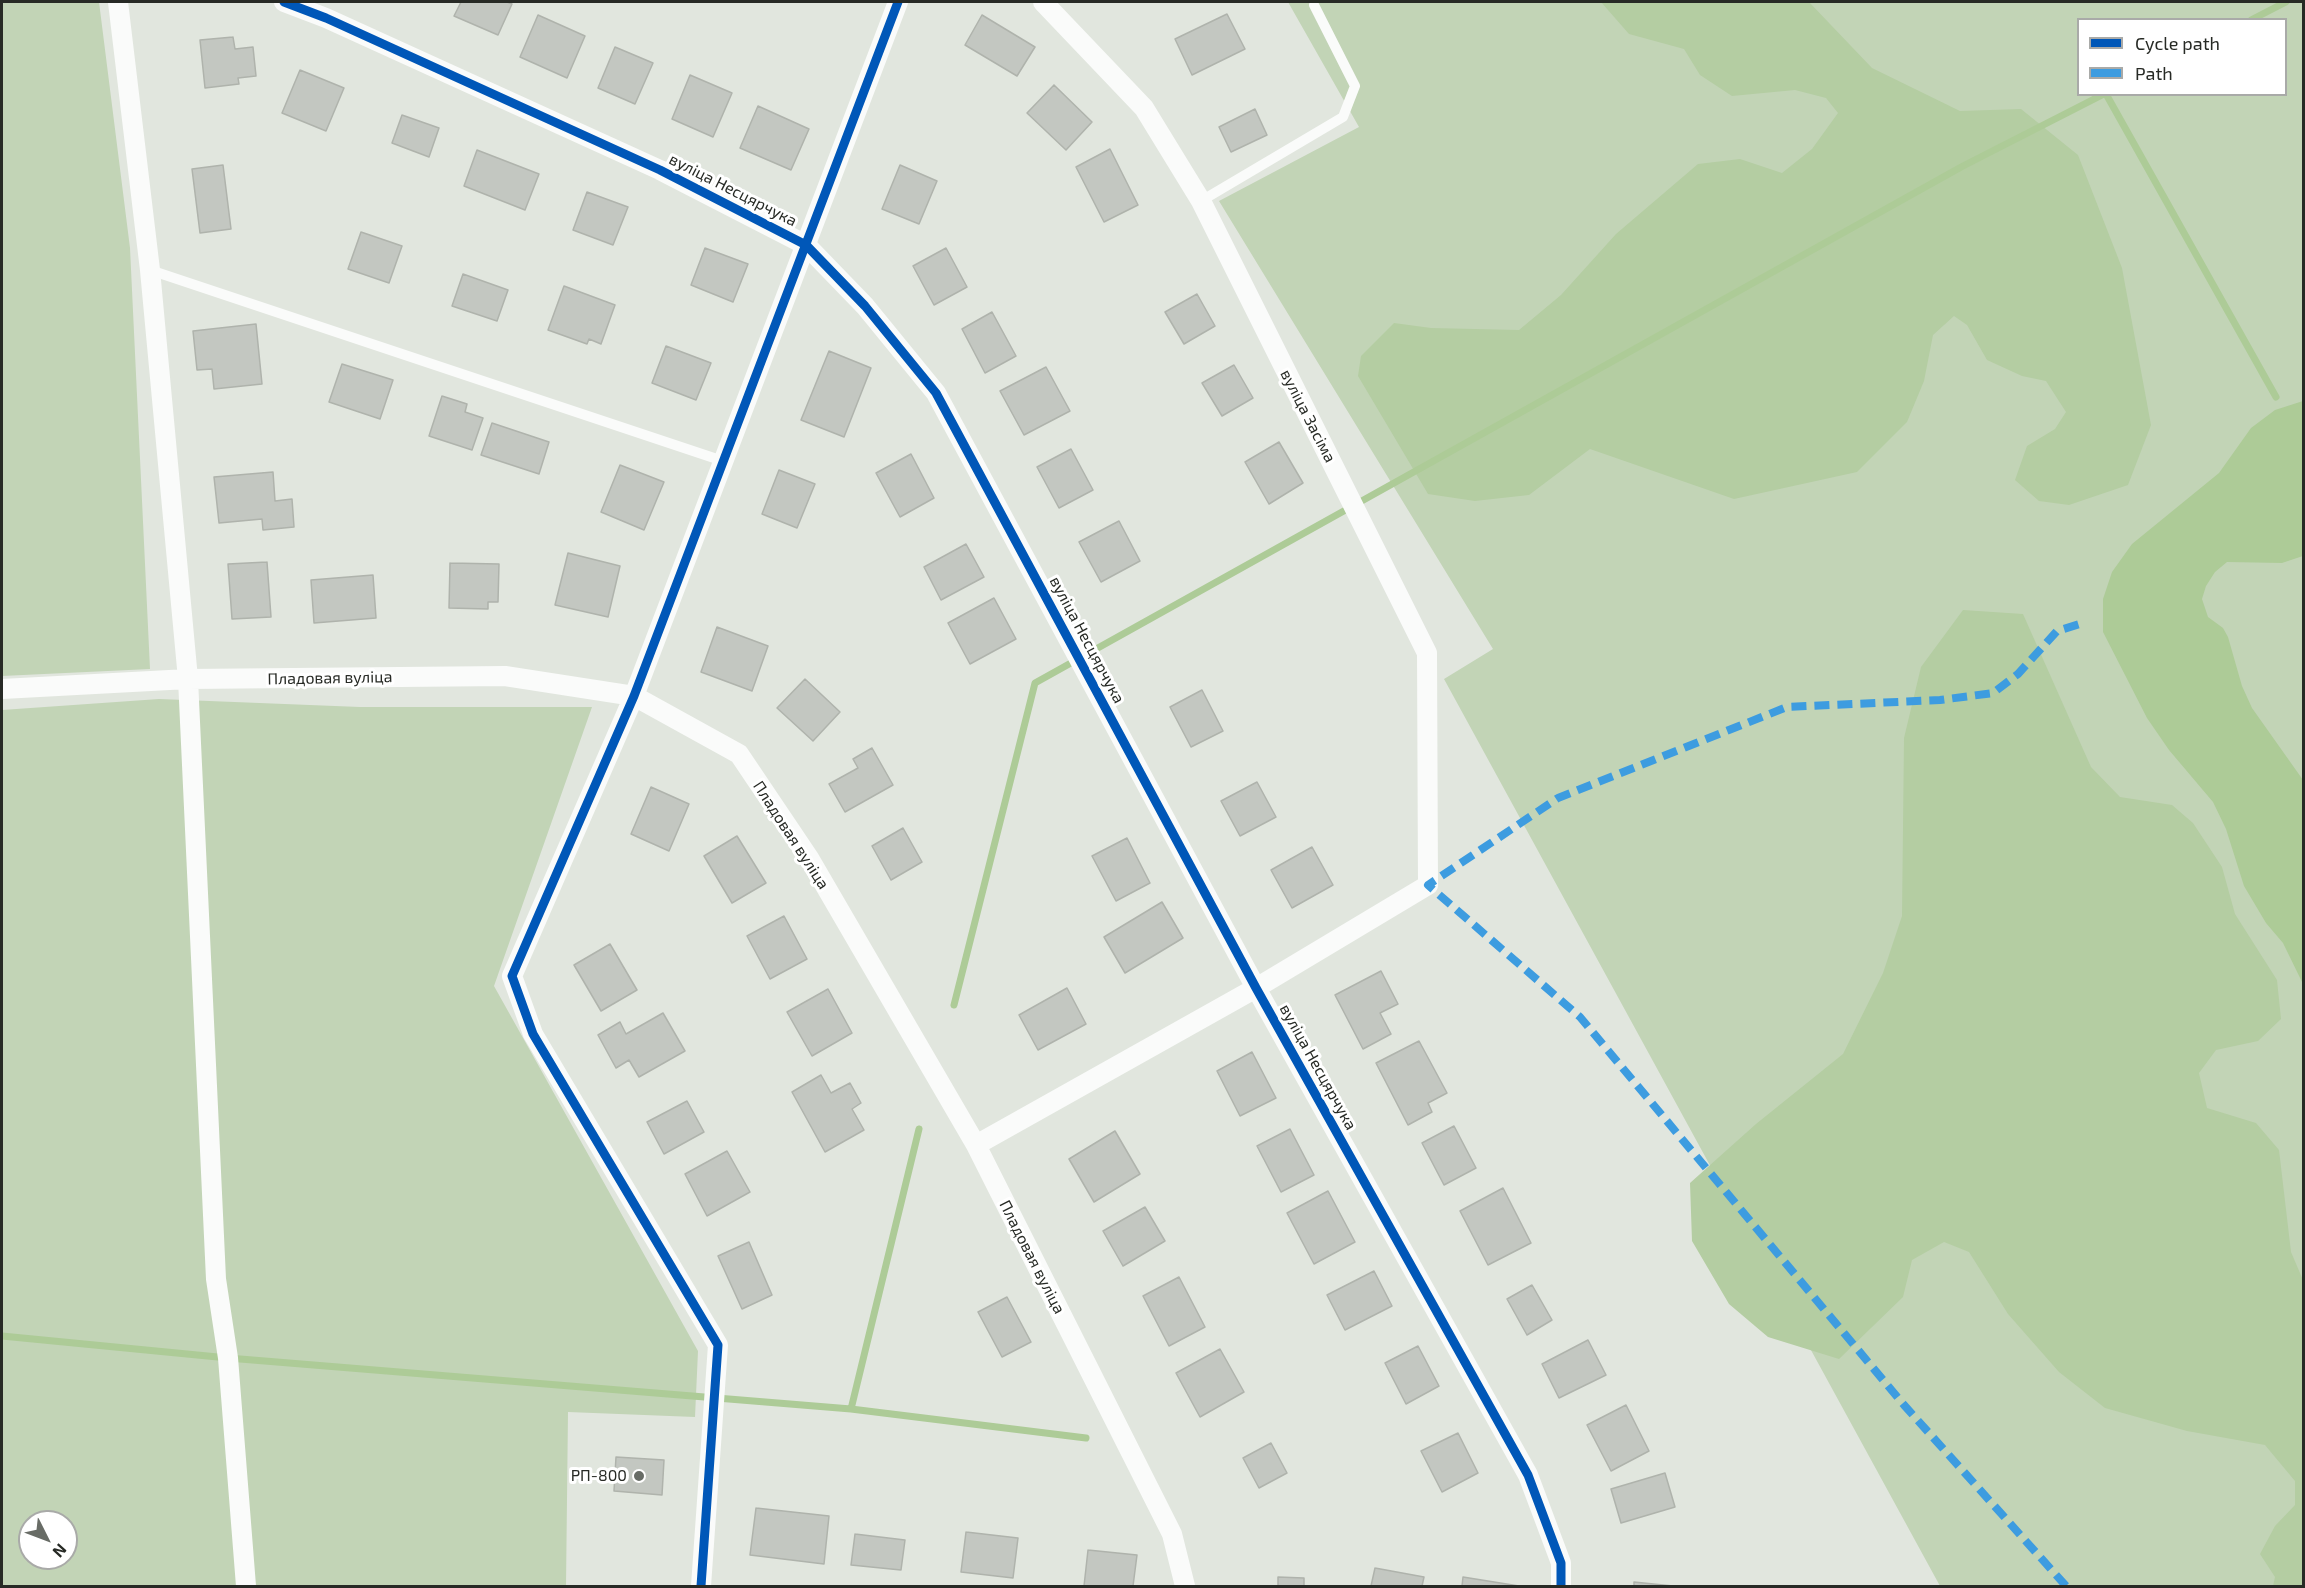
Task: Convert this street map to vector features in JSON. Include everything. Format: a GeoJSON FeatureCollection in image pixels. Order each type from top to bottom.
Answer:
{"type":"FeatureCollection","features":[{"type":"Feature","properties":{"kind":"street"},"geometry":{"type":"LineString","coordinates":[[118,2],[150,270],[188,679],[216,1279],[228,1358],[246,1587]]}},
{"type":"Feature","properties":{"kind":"street","name":"вуліца Несцярчука"},"geometry":{"type":"LineString","coordinates":[[284,2],[326,18],[660,170],[806,245],[865,306],[936,393],[1256,988],[1528,1475],[1561,1563],[1561,1587]]}},
{"type":"Feature","properties":{"kind":"street"},"geometry":{"type":"LineString","coordinates":[[701,1587],[718,1345],[533,1034],[512,975],[634,696],[898,2]]}},
{"type":"Feature","properties":{"kind":"street","name":"вуліца Засіма"},"geometry":{"type":"LineString","coordinates":[[1043,2],[1144,108],[1201,201],[1426,653],[1428,885],[1256,988]]}},
{"type":"Feature","properties":{"kind":"street","name":"Пладовая вуліца"},"geometry":{"type":"LineString","coordinates":[[2,689],[188,679],[506,676],[634,696],[739,754],[809,858],[976,1145],[1172,1534],[1185,1587]]}},
{"type":"Feature","properties":{"kind":"street"},"geometry":{"type":"LineString","coordinates":[[976,1145],[1256,988]]}},
{"type":"Feature","properties":{"kind":"lane"},"geometry":{"type":"LineString","coordinates":[[1201,201],[1343,117],[1355,86],[1314,4]]}},
{"type":"Feature","properties":{"kind":"lane"},"geometry":{"type":"LineString","coordinates":[[150,270],[723,461]]}},
{"type":"Feature","properties":{"kind":"shaded area"},"geometry":{"type":"Polygon","coordinates":[[[2,2],[99,2],[130,248],[150,669],[2,676],[2,2]]]}},
{"type":"Feature","properties":{"kind":"shaded area"},"geometry":{"type":"Polygon","coordinates":[[[1288,2],[2303,2],[2303,1586],[1940,1586],[1444,679],[1493,649],[1219,201],[1359,127],[1288,2]]]}},
{"type":"Feature","properties":{"kind":"shaded area"},"geometry":{"type":"Polygon","coordinates":[[[1601,2],[1809,2],[1872,68],[1960,111],[2021,109],[2078,155],[2122,268],[2151,425],[2128,485],[2069,505],[2039,501],[2015,480],[2027,446],[2055,429],[2066,412],[2046,381],[2022,376],[1987,360],[1967,325],[1954,316],[1933,335],[1924,381],[1907,422],[1857,472],[1734,499],[1590,449],[1529,495],[1475,501],[1428,494],[1358,376],[1361,356],[1394,323],[1431,328],[1519,330],[1561,295],[1616,234],[1698,164],[1740,159],[1782,173],[1812,149],[1838,113],[1826,98],[1795,90],[1732,96],[1700,75],[1684,49],[1629,34],[1601,2]]]}},
{"type":"Feature","properties":{"kind":"shaded area"},"geometry":{"type":"Polygon","coordinates":[[[2303,401],[2303,556],[2282,563],[2227,562],[2215,572],[2206,586],[2202,599],[2208,617],[2223,628],[2228,637],[2242,686],[2252,708],[2303,780],[2303,984],[2283,943],[2266,923],[2244,886],[2226,829],[2213,802],[2169,750],[2147,718],[2103,632],[2103,599],[2112,572],[2132,544],[2219,473],[2251,428],[2275,410],[2303,401]]]}},
{"type":"Feature","properties":{"kind":"shaded area"},"geometry":{"type":"Polygon","coordinates":[[[1963,610],[2023,614],[2091,767],[2120,797],[2172,805],[2193,823],[2222,867],[2235,914],[2277,980],[2281,1019],[2258,1041],[2216,1050],[2199,1073],[2207,1108],[2256,1123],[2279,1150],[2291,1252],[2303,1280],[2303,1586],[2273,1586],[2275,1577],[2260,1554],[2275,1526],[2295,1505],[2295,1481],[2265,1445],[2187,1431],[2105,1408],[2059,1372],[2008,1314],[1969,1252],[1944,1242],[1912,1260],[1903,1297],[1839,1359],[1768,1337],[1729,1304],[1692,1241],[1690,1183],[1756,1124],[1843,1054],[1883,973],[1902,916],[1904,738],[1921,667],[1963,610]]]}},
{"type":"Feature","properties":{"kind":"shaded area"},"geometry":{"type":"Polygon","coordinates":[[[159,699],[360,707],[592,707],[494,986],[698,1351],[695,1417],[568,1412],[566,1586],[2,1586],[2,710],[159,699]]]}},
{"type":"Feature","properties":{"kind":"building"},"geometry":{"type":"Polygon","coordinates":[[[461,2],[507,2],[512,4],[498,35],[454,16],[461,2]]]}},
{"type":"Feature","properties":{"kind":"building"},"geometry":{"type":"Polygon","coordinates":[[[1227,14],[1245,49],[1192,75],[1175,39],[1227,14]]]}},
{"type":"Feature","properties":{"kind":"building"},"geometry":{"type":"Polygon","coordinates":[[[538,15],[585,36],[567,78],[520,57],[538,15]]]}},
{"type":"Feature","properties":{"kind":"building"},"geometry":{"type":"Polygon","coordinates":[[[982,15],[1035,47],[1017,76],[965,45],[982,15]]]}},
{"type":"Feature","properties":{"kind":"building"},"geometry":{"type":"Polygon","coordinates":[[[233,37],[235,49],[253,47],[256,76],[238,78],[239,84],[205,88],[200,40],[233,37]]]}},
{"type":"Feature","properties":{"kind":"building"},"geometry":{"type":"Polygon","coordinates":[[[615,47],[653,63],[635,104],[598,88],[615,47]]]}},
{"type":"Feature","properties":{"kind":"building"},"geometry":{"type":"Polygon","coordinates":[[[300,70],[344,88],[326,131],[282,113],[300,70]]]}},
{"type":"Feature","properties":{"kind":"building"},"geometry":{"type":"Polygon","coordinates":[[[690,75],[732,93],[713,137],[672,119],[690,75]]]}},
{"type":"Feature","properties":{"kind":"building"},"geometry":{"type":"Polygon","coordinates":[[[1054,85],[1092,122],[1066,150],[1027,113],[1054,85]]]}},
{"type":"Feature","properties":{"kind":"building"},"geometry":{"type":"Polygon","coordinates":[[[758,106],[809,129],[791,170],[740,148],[758,106]]]}},
{"type":"Feature","properties":{"kind":"building"},"geometry":{"type":"Polygon","coordinates":[[[1255,109],[1267,135],[1231,152],[1219,127],[1255,109]]]}},
{"type":"Feature","properties":{"kind":"building"},"geometry":{"type":"Polygon","coordinates":[[[402,115],[439,128],[429,157],[392,143],[402,115]]]}},
{"type":"Feature","properties":{"kind":"building"},"geometry":{"type":"Polygon","coordinates":[[[1110,149],[1138,205],[1104,222],[1076,167],[1110,149]]]}},
{"type":"Feature","properties":{"kind":"building"},"geometry":{"type":"Polygon","coordinates":[[[477,150],[539,174],[525,210],[464,186],[477,150]]]}},
{"type":"Feature","properties":{"kind":"building"},"geometry":{"type":"Polygon","coordinates":[[[223,165],[231,229],[200,233],[192,169],[223,165]]]}},
{"type":"Feature","properties":{"kind":"building"},"geometry":{"type":"Polygon","coordinates":[[[900,165],[937,181],[919,224],[882,209],[900,165]]]}},
{"type":"Feature","properties":{"kind":"building"},"geometry":{"type":"Polygon","coordinates":[[[587,192],[628,207],[613,245],[573,230],[587,192]]]}},
{"type":"Feature","properties":{"kind":"building"},"geometry":{"type":"Polygon","coordinates":[[[361,232],[402,246],[389,283],[348,269],[361,232]]]}},
{"type":"Feature","properties":{"kind":"building"},"geometry":{"type":"Polygon","coordinates":[[[705,248],[748,264],[733,302],[691,285],[705,248]]]}},
{"type":"Feature","properties":{"kind":"building"},"geometry":{"type":"Polygon","coordinates":[[[946,248],[967,287],[934,305],[913,266],[946,248]]]}},
{"type":"Feature","properties":{"kind":"building"},"geometry":{"type":"Polygon","coordinates":[[[463,274],[508,290],[497,321],[452,306],[463,274]]]}},
{"type":"Feature","properties":{"kind":"building"},"geometry":{"type":"Polygon","coordinates":[[[564,286],[615,305],[601,344],[589,339],[587,344],[548,330],[564,286]]]}},
{"type":"Feature","properties":{"kind":"building"},"geometry":{"type":"Polygon","coordinates":[[[1197,294],[1215,326],[1184,344],[1165,312],[1197,294]]]}},
{"type":"Feature","properties":{"kind":"building"},"geometry":{"type":"Polygon","coordinates":[[[992,312],[1016,356],[985,373],[962,329],[992,312]]]}},
{"type":"Feature","properties":{"kind":"building"},"geometry":{"type":"Polygon","coordinates":[[[256,324],[262,384],[214,389],[212,369],[197,370],[193,331],[256,324]]]}},
{"type":"Feature","properties":{"kind":"building"},"geometry":{"type":"Polygon","coordinates":[[[666,346],[711,363],[696,400],[652,383],[666,346]]]}},
{"type":"Feature","properties":{"kind":"building"},"geometry":{"type":"Polygon","coordinates":[[[829,351],[871,368],[844,437],[801,420],[829,351]]]}},
{"type":"Feature","properties":{"kind":"building"},"geometry":{"type":"Polygon","coordinates":[[[342,364],[393,380],[380,419],[329,402],[342,364]]]}},
{"type":"Feature","properties":{"kind":"building"},"geometry":{"type":"Polygon","coordinates":[[[1234,365],[1253,398],[1222,416],[1202,383],[1234,365]]]}},
{"type":"Feature","properties":{"kind":"building"},"geometry":{"type":"Polygon","coordinates":[[[1046,367],[1070,411],[1024,435],[1000,391],[1046,367]]]}},
{"type":"Feature","properties":{"kind":"building"},"geometry":{"type":"Polygon","coordinates":[[[442,396],[467,404],[465,412],[483,418],[472,450],[429,436],[442,396]]]}},
{"type":"Feature","properties":{"kind":"building"},"geometry":{"type":"Polygon","coordinates":[[[492,423],[549,442],[539,474],[481,455],[492,423]]]}},
{"type":"Feature","properties":{"kind":"building"},"geometry":{"type":"Polygon","coordinates":[[[1279,442],[1303,483],[1269,504],[1245,462],[1279,442]]]}},
{"type":"Feature","properties":{"kind":"building"},"geometry":{"type":"Polygon","coordinates":[[[1071,449],[1093,490],[1059,508],[1037,467],[1071,449]]]}},
{"type":"Feature","properties":{"kind":"building"},"geometry":{"type":"Polygon","coordinates":[[[911,454],[934,498],[900,517],[876,473],[911,454]]]}},
{"type":"Feature","properties":{"kind":"building"},"geometry":{"type":"Polygon","coordinates":[[[620,465],[664,482],[644,530],[601,512],[620,465]]]}},
{"type":"Feature","properties":{"kind":"building"},"geometry":{"type":"Polygon","coordinates":[[[779,470],[815,484],[797,528],[762,514],[779,470]]]}},
{"type":"Feature","properties":{"kind":"building"},"geometry":{"type":"Polygon","coordinates":[[[273,472],[275,501],[292,499],[294,527],[263,530],[262,519],[219,523],[214,477],[273,472]]]}},
{"type":"Feature","properties":{"kind":"building"},"geometry":{"type":"Polygon","coordinates":[[[1119,521],[1140,561],[1101,582],[1079,542],[1119,521]]]}},
{"type":"Feature","properties":{"kind":"building"},"geometry":{"type":"Polygon","coordinates":[[[966,544],[984,577],[941,600],[924,567],[966,544]]]}},
{"type":"Feature","properties":{"kind":"building"},"geometry":{"type":"Polygon","coordinates":[[[568,553],[620,566],[608,617],[555,605],[568,553]]]}},
{"type":"Feature","properties":{"kind":"building"},"geometry":{"type":"Polygon","coordinates":[[[267,562],[271,617],[232,619],[228,564],[267,562]]]}},
{"type":"Feature","properties":{"kind":"building"},"geometry":{"type":"Polygon","coordinates":[[[450,563],[499,564],[498,602],[488,602],[488,609],[449,608],[450,563]]]}},
{"type":"Feature","properties":{"kind":"building"},"geometry":{"type":"Polygon","coordinates":[[[373,575],[376,618],[314,623],[311,580],[373,575]]]}},
{"type":"Feature","properties":{"kind":"building"},"geometry":{"type":"Polygon","coordinates":[[[994,598],[1016,639],[970,664],[948,623],[994,598]]]}},
{"type":"Feature","properties":{"kind":"building"},"geometry":{"type":"Polygon","coordinates":[[[717,627],[768,646],[752,691],[701,672],[717,627]]]}},
{"type":"Feature","properties":{"kind":"building"},"geometry":{"type":"Polygon","coordinates":[[[805,679],[840,712],[813,741],[777,708],[805,679]]]}},
{"type":"Feature","properties":{"kind":"building"},"geometry":{"type":"Polygon","coordinates":[[[1202,690],[1223,731],[1191,747],[1170,707],[1202,690]]]}},
{"type":"Feature","properties":{"kind":"building"},"geometry":{"type":"Polygon","coordinates":[[[872,748],[893,785],[845,812],[829,784],[858,768],[853,759],[872,748]]]}},
{"type":"Feature","properties":{"kind":"building"},"geometry":{"type":"Polygon","coordinates":[[[1257,782],[1276,817],[1240,836],[1221,801],[1257,782]]]}},
{"type":"Feature","properties":{"kind":"building"},"geometry":{"type":"Polygon","coordinates":[[[651,787],[689,804],[669,851],[631,834],[651,787]]]}},
{"type":"Feature","properties":{"kind":"building"},"geometry":{"type":"Polygon","coordinates":[[[903,828],[922,862],[891,880],[872,846],[903,828]]]}},
{"type":"Feature","properties":{"kind":"building"},"geometry":{"type":"Polygon","coordinates":[[[737,836],[766,883],[732,903],[704,856],[737,836]]]}},
{"type":"Feature","properties":{"kind":"building"},"geometry":{"type":"Polygon","coordinates":[[[1127,838],[1150,883],[1116,901],[1092,856],[1127,838]]]}},
{"type":"Feature","properties":{"kind":"building"},"geometry":{"type":"Polygon","coordinates":[[[1312,847],[1333,885],[1292,908],[1271,870],[1312,847]]]}},
{"type":"Feature","properties":{"kind":"building"},"geometry":{"type":"Polygon","coordinates":[[[1162,902],[1183,938],[1125,973],[1104,937],[1162,902]]]}},
{"type":"Feature","properties":{"kind":"building"},"geometry":{"type":"Polygon","coordinates":[[[784,916],[807,959],[770,979],[747,936],[784,916]]]}},
{"type":"Feature","properties":{"kind":"building"},"geometry":{"type":"Polygon","coordinates":[[[610,944],[637,990],[601,1011],[574,965],[610,944]]]}},
{"type":"Feature","properties":{"kind":"building"},"geometry":{"type":"Polygon","coordinates":[[[1381,971],[1398,1004],[1380,1013],[1391,1034],[1363,1049],[1335,995],[1381,971]]]}},
{"type":"Feature","properties":{"kind":"building"},"geometry":{"type":"Polygon","coordinates":[[[1067,988],[1086,1024],[1038,1050],[1019,1015],[1067,988]]]}},
{"type":"Feature","properties":{"kind":"building"},"geometry":{"type":"Polygon","coordinates":[[[828,989],[852,1033],[812,1056],[787,1012],[828,989]]]}},
{"type":"Feature","properties":{"kind":"building"},"geometry":{"type":"Polygon","coordinates":[[[663,1013],[685,1051],[639,1077],[629,1060],[616,1068],[598,1035],[620,1022],[626,1034],[663,1013]]]}},
{"type":"Feature","properties":{"kind":"building"},"geometry":{"type":"Polygon","coordinates":[[[1419,1041],[1447,1093],[1428,1103],[1432,1112],[1408,1125],[1376,1063],[1419,1041]]]}},
{"type":"Feature","properties":{"kind":"building"},"geometry":{"type":"Polygon","coordinates":[[[1252,1052],[1276,1098],[1240,1116],[1217,1071],[1252,1052]]]}},
{"type":"Feature","properties":{"kind":"building"},"geometry":{"type":"Polygon","coordinates":[[[821,1075],[831,1093],[850,1083],[861,1103],[852,1109],[864,1130],[825,1152],[792,1092],[821,1075]]]}},
{"type":"Feature","properties":{"kind":"building"},"geometry":{"type":"Polygon","coordinates":[[[687,1101],[704,1132],[664,1154],[647,1122],[687,1101]]]}},
{"type":"Feature","properties":{"kind":"building"},"geometry":{"type":"Polygon","coordinates":[[[1454,1126],[1476,1168],[1444,1185],[1422,1143],[1454,1126]]]}},
{"type":"Feature","properties":{"kind":"building"},"geometry":{"type":"Polygon","coordinates":[[[1290,1129],[1314,1175],[1281,1192],[1257,1146],[1290,1129]]]}},
{"type":"Feature","properties":{"kind":"building"},"geometry":{"type":"Polygon","coordinates":[[[1115,1131],[1140,1174],[1094,1202],[1069,1159],[1115,1131]]]}},
{"type":"Feature","properties":{"kind":"building"},"geometry":{"type":"Polygon","coordinates":[[[727,1151],[750,1192],[707,1216],[685,1174],[727,1151]]]}},
{"type":"Feature","properties":{"kind":"building"},"geometry":{"type":"Polygon","coordinates":[[[1503,1188],[1531,1243],[1488,1265],[1460,1211],[1503,1188]]]}},
{"type":"Feature","properties":{"kind":"building"},"geometry":{"type":"Polygon","coordinates":[[[1328,1191],[1355,1242],[1314,1264],[1287,1213],[1328,1191]]]}},
{"type":"Feature","properties":{"kind":"building"},"geometry":{"type":"Polygon","coordinates":[[[1145,1207],[1165,1241],[1123,1266],[1103,1231],[1145,1207]]]}},
{"type":"Feature","properties":{"kind":"building"},"geometry":{"type":"Polygon","coordinates":[[[749,1242],[772,1295],[742,1309],[718,1256],[749,1242]]]}},
{"type":"Feature","properties":{"kind":"building"},"geometry":{"type":"Polygon","coordinates":[[[1374,1271],[1392,1306],[1345,1330],[1327,1295],[1374,1271]]]}},
{"type":"Feature","properties":{"kind":"building"},"geometry":{"type":"Polygon","coordinates":[[[1179,1277],[1205,1327],[1169,1346],[1143,1296],[1179,1277]]]}},
{"type":"Feature","properties":{"kind":"building"},"geometry":{"type":"Polygon","coordinates":[[[1532,1285],[1552,1320],[1527,1335],[1507,1299],[1532,1285]]]}},
{"type":"Feature","properties":{"kind":"building"},"geometry":{"type":"Polygon","coordinates":[[[1007,1297],[1031,1342],[1002,1357],[978,1312],[1007,1297]]]}},
{"type":"Feature","properties":{"kind":"building"},"geometry":{"type":"Polygon","coordinates":[[[1588,1340],[1606,1375],[1559,1398],[1542,1364],[1588,1340]]]}},
{"type":"Feature","properties":{"kind":"building"},"geometry":{"type":"Polygon","coordinates":[[[1418,1346],[1439,1386],[1406,1404],[1385,1363],[1418,1346]]]}},
{"type":"Feature","properties":{"kind":"building"},"geometry":{"type":"Polygon","coordinates":[[[1220,1349],[1244,1392],[1200,1417],[1176,1373],[1220,1349]]]}},
{"type":"Feature","properties":{"kind":"building"},"geometry":{"type":"Polygon","coordinates":[[[1626,1405],[1649,1451],[1611,1471],[1587,1425],[1626,1405]]]}},
{"type":"Feature","properties":{"kind":"building"},"geometry":{"type":"Polygon","coordinates":[[[1458,1433],[1478,1473],[1442,1492],[1421,1451],[1458,1433]]]}},
{"type":"Feature","properties":{"kind":"building"},"geometry":{"type":"Polygon","coordinates":[[[1271,1443],[1287,1473],[1259,1488],[1243,1458],[1271,1443]]]}},
{"type":"Feature","properties":{"kind":"building","name":"РП-800"},"geometry":{"type":"Polygon","coordinates":[[[616,1457],[664,1460],[662,1495],[614,1491],[616,1457]]]}},
{"type":"Feature","properties":{"kind":"building"},"geometry":{"type":"Polygon","coordinates":[[[1665,1473],[1675,1507],[1621,1523],[1611,1489],[1665,1473]]]}},
{"type":"Feature","properties":{"kind":"building"},"geometry":{"type":"Polygon","coordinates":[[[756,1508],[829,1516],[824,1564],[750,1555],[756,1508]]]}},
{"type":"Feature","properties":{"kind":"building"},"geometry":{"type":"Polygon","coordinates":[[[966,1532],[1018,1538],[1013,1578],[961,1572],[966,1532]]]}},
{"type":"Feature","properties":{"kind":"building"},"geometry":{"type":"Polygon","coordinates":[[[855,1534],[905,1540],[901,1570],[851,1565],[855,1534]]]}},
{"type":"Feature","properties":{"kind":"building"},"geometry":{"type":"Polygon","coordinates":[[[1088,1550],[1137,1555],[1133,1586],[1084,1586],[1088,1550]]]}},
{"type":"Feature","properties":{"kind":"building"},"geometry":{"type":"Polygon","coordinates":[[[1375,1568],[1424,1577],[1422,1586],[1371,1586],[1375,1568]]]}},
{"type":"Feature","properties":{"kind":"building"},"geometry":{"type":"Polygon","coordinates":[[[1278,1577],[1304,1578],[1304,1586],[1278,1586],[1278,1577]]]}},
{"type":"Feature","properties":{"kind":"building"},"geometry":{"type":"Polygon","coordinates":[[[1463,1577],[1519,1586],[1462,1586],[1463,1577]]]}},
{"type":"Feature","properties":{"kind":"building"},"geometry":{"type":"Polygon","coordinates":[[[1634,1582],[1673,1586],[1634,1586],[1634,1582]]]}},
{"type":"Feature","properties":{"kind":"waterway"},"geometry":{"type":"LineString","coordinates":[[2255,18],[2286,2]]}},
{"type":"Feature","properties":{"kind":"waterway"},"geometry":{"type":"LineString","coordinates":[[954,1005],[1035,683],[1963,166],[2100,96]]}},
{"type":"Feature","properties":{"kind":"waterway"},"geometry":{"type":"LineString","coordinates":[[2107,96],[2276,397]]}},
{"type":"Feature","properties":{"kind":"waterway"},"geometry":{"type":"LineString","coordinates":[[851,1409],[919,1129]]}},
{"type":"Feature","properties":{"kind":"waterway"},"geometry":{"type":"LineString","coordinates":[[2,1336],[228,1358],[851,1409],[1086,1438]]}},
{"type":"Feature","properties":{"kind":"marked path"},"geometry":{"type":"LineString","coordinates":[[2066,1586],[1904,1405],[1580,1017],[1428,885],[1558,798],[1787,707],[1940,700],[1993,693],[2018,674],[2057,631],[2083,623]]}},
{"type":"Feature","properties":{"kind":"cycle path"},"geometry":{"type":"LineString","coordinates":[[284,2],[326,18],[660,170],[806,245],[865,306],[936,393],[1256,988],[1528,1475],[1561,1563],[1561,1586]]}},
{"type":"Feature","properties":{"kind":"cycle path"},"geometry":{"type":"LineString","coordinates":[[701,1586],[718,1345],[533,1034],[512,976],[634,696],[898,2]]}},
{"type":"Feature","properties":{"kind":"place","name":"РП-800"},"geometry":{"type":"Point","coordinates":[639,1476]}}]}
